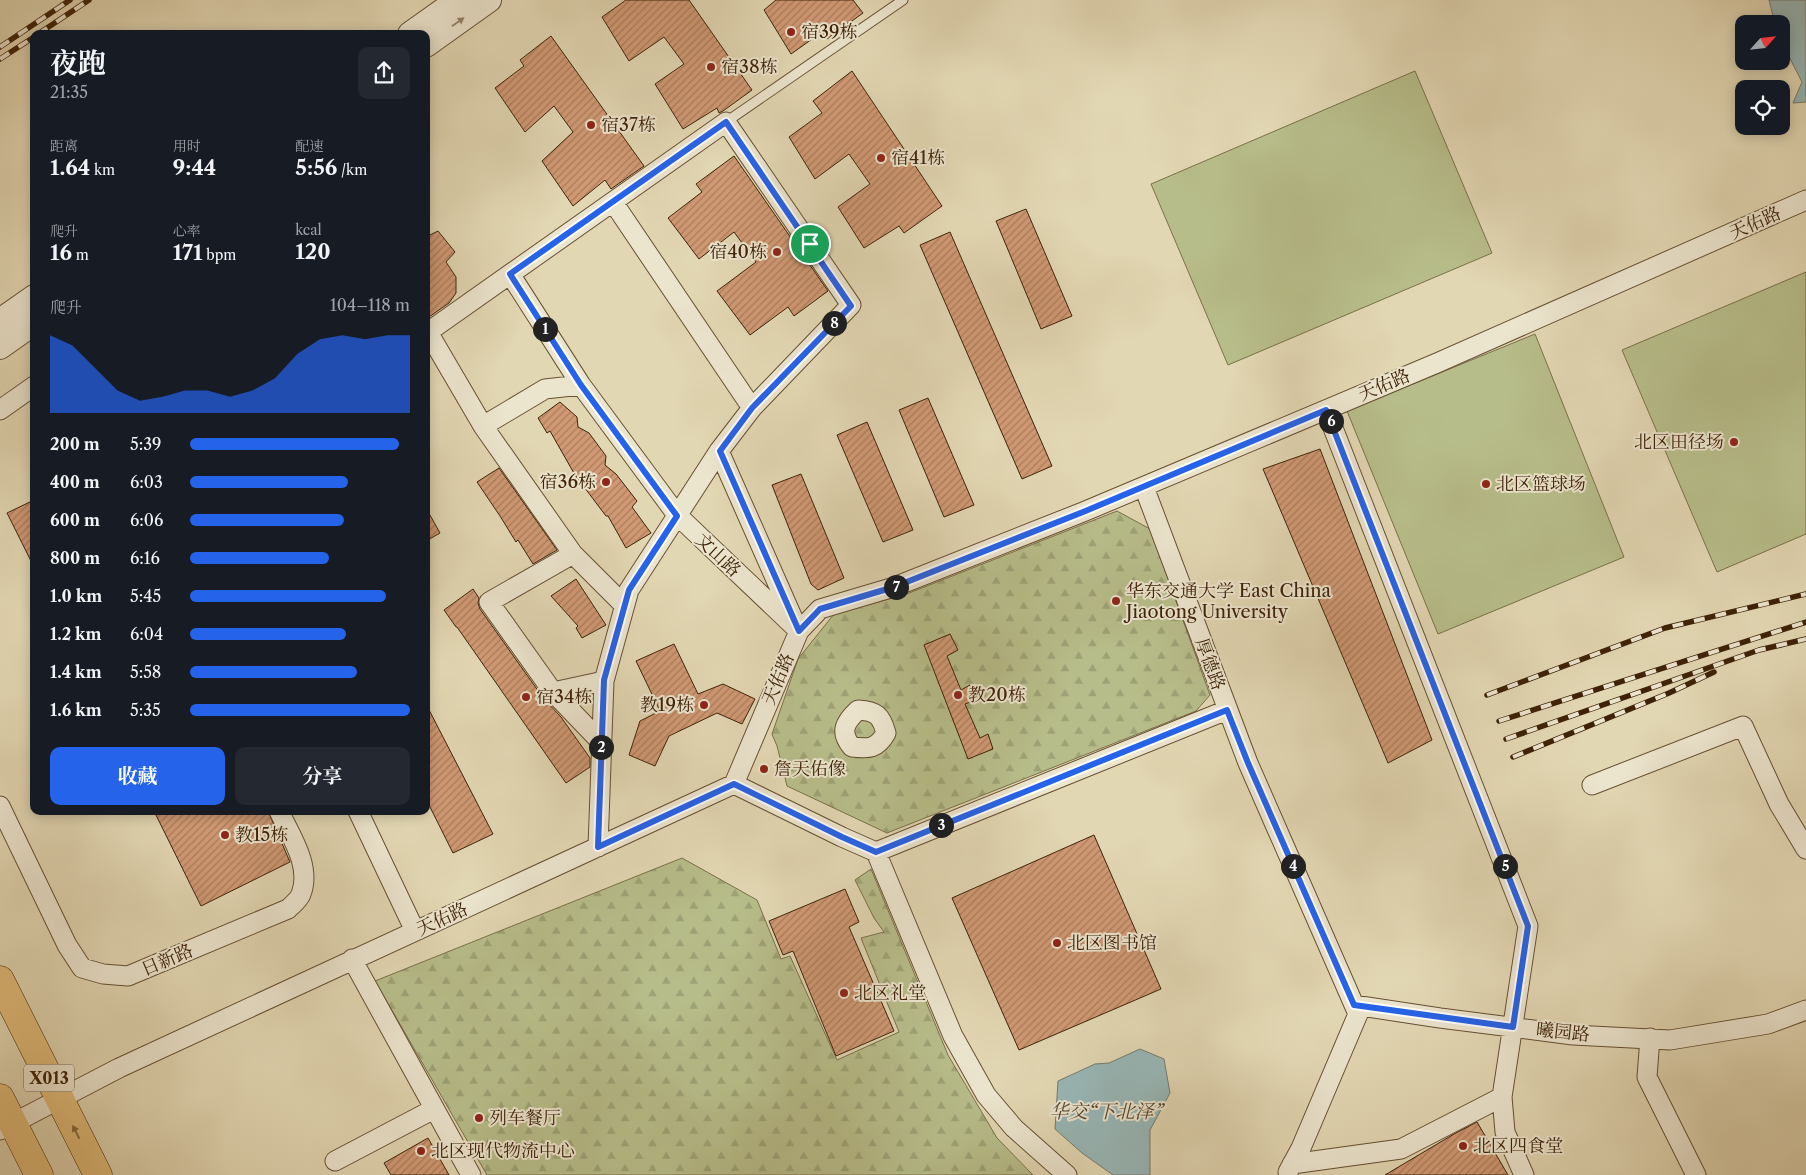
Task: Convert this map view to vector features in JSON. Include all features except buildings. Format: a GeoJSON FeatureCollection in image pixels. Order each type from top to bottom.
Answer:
{"type":"FeatureCollection","features":[{"type":"Feature","properties":{"kind":"main road","name":"X013"},"geometry":{"type":"LineString","coordinates":[[0,980],[98,1175]]}},
{"type":"Feature","properties":{"kind":"main road","name":"X013"},"geometry":{"type":"LineString","coordinates":[[0,1098],[6,1127],[38,1175]]}},
{"type":"Feature","properties":{"kind":"street"},"geometry":{"type":"LineString","coordinates":[[416,30],[458,0]]}},
{"type":"Feature","properties":{"kind":"street"},"geometry":{"type":"LineString","coordinates":[[430,42],[489,0]]}},
{"type":"Feature","properties":{"kind":"street"},"geometry":{"type":"LineString","coordinates":[[430,331],[726,122],[851,306],[752,408],[720,451],[629,590],[604,680],[598,847]]}},
{"type":"Feature","properties":{"kind":"street","name":"天佑路"},"geometry":{"type":"LineString","coordinates":[[6,1127],[119,1068],[734,784],[799,631],[820,609],[894,587],[1144,487],[1326,410],[1806,200]]}},
{"type":"Feature","properties":{"kind":"street"},"geometry":{"type":"LineString","coordinates":[[613,202],[752,408]]}},
{"type":"Feature","properties":{"kind":"street","name":"文山路"},"geometry":{"type":"LineString","coordinates":[[510,274],[581,385],[677,516],[799,631]]}},
{"type":"Feature","properties":{"kind":"street"},"geometry":{"type":"LineString","coordinates":[[0,321],[30,300]]}},
{"type":"Feature","properties":{"kind":"street"},"geometry":{"type":"LineString","coordinates":[[0,347],[30,326]]}},
{"type":"Feature","properties":{"kind":"street"},"geometry":{"type":"LineString","coordinates":[[430,341],[433,355],[573,554],[624,606]]}},
{"type":"Feature","properties":{"kind":"street"},"geometry":{"type":"LineString","coordinates":[[484,426],[545,389],[581,385]]}},
{"type":"Feature","properties":{"kind":"street"},"geometry":{"type":"LineString","coordinates":[[0,410],[30,389]]}},
{"type":"Feature","properties":{"kind":"street"},"geometry":{"type":"LineString","coordinates":[[1326,410],[1528,926],[1502,1097],[1505,1132],[1524,1175]]}},
{"type":"Feature","properties":{"kind":"street"},"geometry":{"type":"LineString","coordinates":[[720,451],[799,631]]}},
{"type":"Feature","properties":{"kind":"street","name":"厚德路"},"geometry":{"type":"LineString","coordinates":[[1144,487],[1248,763],[1354,1005]]}},
{"type":"Feature","properties":{"kind":"street"},"geometry":{"type":"LineString","coordinates":[[573,554],[489,602],[553,692],[601,742]]}},
{"type":"Feature","properties":{"kind":"street"},"geometry":{"type":"LineString","coordinates":[[553,692],[604,680]]}},
{"type":"Feature","properties":{"kind":"street"},"geometry":{"type":"LineString","coordinates":[[876,852],[1227,710]]}},
{"type":"Feature","properties":{"kind":"street"},"geometry":{"type":"LineString","coordinates":[[1592,785],[1743,726],[1779,804],[1806,848]]}},
{"type":"Feature","properties":{"kind":"street"},"geometry":{"type":"LineString","coordinates":[[734,784],[876,852],[954,1036],[986,1095],[1014,1128],[1068,1175]]}},
{"type":"Feature","properties":{"kind":"street","name":"日新路"},"geometry":{"type":"LineString","coordinates":[[0,806],[66,945],[82,968],[103,974],[128,976],[288,909],[301,895],[304,874],[299,853],[281,815]]}},
{"type":"Feature","properties":{"kind":"street"},"geometry":{"type":"LineString","coordinates":[[360,815],[415,931]]}},
{"type":"Feature","properties":{"kind":"street"},"geometry":{"type":"LineString","coordinates":[[352,960],[471,1175]]}},
{"type":"Feature","properties":{"kind":"street"},"geometry":{"type":"LineString","coordinates":[[1289,1170],[1301,1148],[1358,1014],[1354,1005]]}},
{"type":"Feature","properties":{"kind":"street","name":"曦园路"},"geometry":{"type":"LineString","coordinates":[[1354,1005],[1573,1035],[1670,1040],[1768,1024],[1806,1010]]}},
{"type":"Feature","properties":{"kind":"street"},"geometry":{"type":"LineString","coordinates":[[1650,1038],[1647,1077],[1696,1175]]}},
{"type":"Feature","properties":{"kind":"street"},"geometry":{"type":"LineString","coordinates":[[1289,1170],[1401,1149],[1502,1097]]}},
{"type":"Feature","properties":{"kind":"street"},"geometry":{"type":"LineString","coordinates":[[335,1162],[434,1109]]}},
{"type":"Feature","properties":{"kind":"lane"},"geometry":{"type":"LineString","coordinates":[[726,122],[904,0]]}},
{"type":"Feature","properties":{"kind":"green space"},"geometry":{"type":"Polygon","coordinates":[[[1415,71],[1492,253],[1228,365],[1151,184],[1415,71]]]}},
{"type":"Feature","properties":{"kind":"green space","name":"北区田径场"},"geometry":{"type":"Polygon","coordinates":[[[1806,272],[1806,534],[1717,572],[1622,350],[1806,272]]]}},
{"type":"Feature","properties":{"kind":"green space","name":"北区篮球场"},"geometry":{"type":"Polygon","coordinates":[[[1535,334],[1624,557],[1438,634],[1347,411],[1535,334]]]}},
{"type":"Feature","properties":{"kind":"green space"},"geometry":{"type":"Polygon","coordinates":[[[1117,511],[1150,529],[1210,695],[1196,711],[887,833],[787,786],[772,734],[798,659],[834,614],[904,595],[1117,511]]]}},
{"type":"Feature","properties":{"kind":"green space"},"geometry":{"type":"Polygon","coordinates":[[[682,858],[757,900],[781,959],[790,956],[837,1060],[899,1032],[861,938],[884,932],[874,918],[855,880],[871,869],[948,1055],[997,1138],[1033,1175],[487,1175],[375,981],[682,858]]]}},
{"type":"Feature","properties":{"kind":"water"},"geometry":{"type":"Polygon","coordinates":[[[1769,0],[1806,0],[1806,102],[1793,103],[1802,82],[1790,59],[1790,15],[1773,15],[1769,0]]]}},
{"type":"Feature","properties":{"kind":"water","name":"华交“下北泽”"},"geometry":{"type":"Polygon","coordinates":[[[1140,1049],[1164,1059],[1170,1093],[1150,1130],[1150,1175],[1113,1175],[1082,1153],[1055,1129],[1058,1081],[1095,1064],[1109,1063],[1140,1049]]]}},
{"type":"Feature","properties":{"kind":"railway"},"geometry":{"type":"LineString","coordinates":[[0,47],[70,0]]}},
{"type":"Feature","properties":{"kind":"railway"},"geometry":{"type":"LineString","coordinates":[[44,30],[89,0]]}},
{"type":"Feature","properties":{"kind":"railway"},"geometry":{"type":"LineString","coordinates":[[0,59],[30,40]]}},
{"type":"Feature","properties":{"kind":"railway"},"geometry":{"type":"LineString","coordinates":[[1487,695],[1665,628],[1806,594]]}},
{"type":"Feature","properties":{"kind":"railway"},"geometry":{"type":"LineString","coordinates":[[1499,721],[1806,622]]}},
{"type":"Feature","properties":{"kind":"railway"},"geometry":{"type":"LineString","coordinates":[[1506,739],[1759,650],[1806,639]]}},
{"type":"Feature","properties":{"kind":"railway"},"geometry":{"type":"LineString","coordinates":[[1513,757],[1669,693],[1714,672]]}},
{"type":"Feature","properties":{"kind":"place","name":"宿39栋"},"geometry":{"type":"Point","coordinates":[791,32]}},
{"type":"Feature","properties":{"kind":"place","name":"宿38栋"},"geometry":{"type":"Point","coordinates":[711,67]}},
{"type":"Feature","properties":{"kind":"place","name":"宿37栋"},"geometry":{"type":"Point","coordinates":[591,125]}},
{"type":"Feature","properties":{"kind":"place","name":"宿41栋"},"geometry":{"type":"Point","coordinates":[881,158]}},
{"type":"Feature","properties":{"kind":"place","name":"宿40栋"},"geometry":{"type":"Point","coordinates":[777,252]}},
{"type":"Feature","properties":{"kind":"place","name":"北区田径场"},"geometry":{"type":"Point","coordinates":[1734,442]}},
{"type":"Feature","properties":{"kind":"place","name":"宿36栋"},"geometry":{"type":"Point","coordinates":[606,482]}},
{"type":"Feature","properties":{"kind":"place","name":"北区篮球场"},"geometry":{"type":"Point","coordinates":[1486,484]}},
{"type":"Feature","properties":{"kind":"place","name":"华东交通大学 East China Jiaotong University"},"geometry":{"type":"Point","coordinates":[1116,601]}},
{"type":"Feature","properties":{"kind":"place","name":"教20栋"},"geometry":{"type":"Point","coordinates":[958,695]}},
{"type":"Feature","properties":{"kind":"place","name":"宿34栋"},"geometry":{"type":"Point","coordinates":[526,697]}},
{"type":"Feature","properties":{"kind":"place","name":"教19栋"},"geometry":{"type":"Point","coordinates":[704,705]}},
{"type":"Feature","properties":{"kind":"place","name":"詹天佑像"},"geometry":{"type":"Point","coordinates":[764,769]}},
{"type":"Feature","properties":{"kind":"place","name":"教15栋"},"geometry":{"type":"Point","coordinates":[225,835]}},
{"type":"Feature","properties":{"kind":"place","name":"北区图书馆"},"geometry":{"type":"Point","coordinates":[1057,943]}},
{"type":"Feature","properties":{"kind":"place","name":"北区礼堂"},"geometry":{"type":"Point","coordinates":[844,993]}},
{"type":"Feature","properties":{"kind":"place","name":"列车餐厅"},"geometry":{"type":"Point","coordinates":[479,1118]}},
{"type":"Feature","properties":{"kind":"place","name":"北区四食堂"},"geometry":{"type":"Point","coordinates":[1463,1146]}},
{"type":"Feature","properties":{"kind":"place","name":"北区现代物流中心"},"geometry":{"type":"Point","coordinates":[421,1151]}},
{"type":"Feature","properties":{"kind":"route"},"geometry":{"type":"LineString","coordinates":[[726,122],[810,244],[851,306],[752,408],[720,451],[799,631],[820,609],[894,587],[1083,512],[1326,410],[1528,926],[1513,1027],[1354,1005],[1248,763],[1227,710],[876,852],[734,784],[598,847],[604,680],[629,590],[677,516],[581,385],[510,274],[726,122]]}}]}
